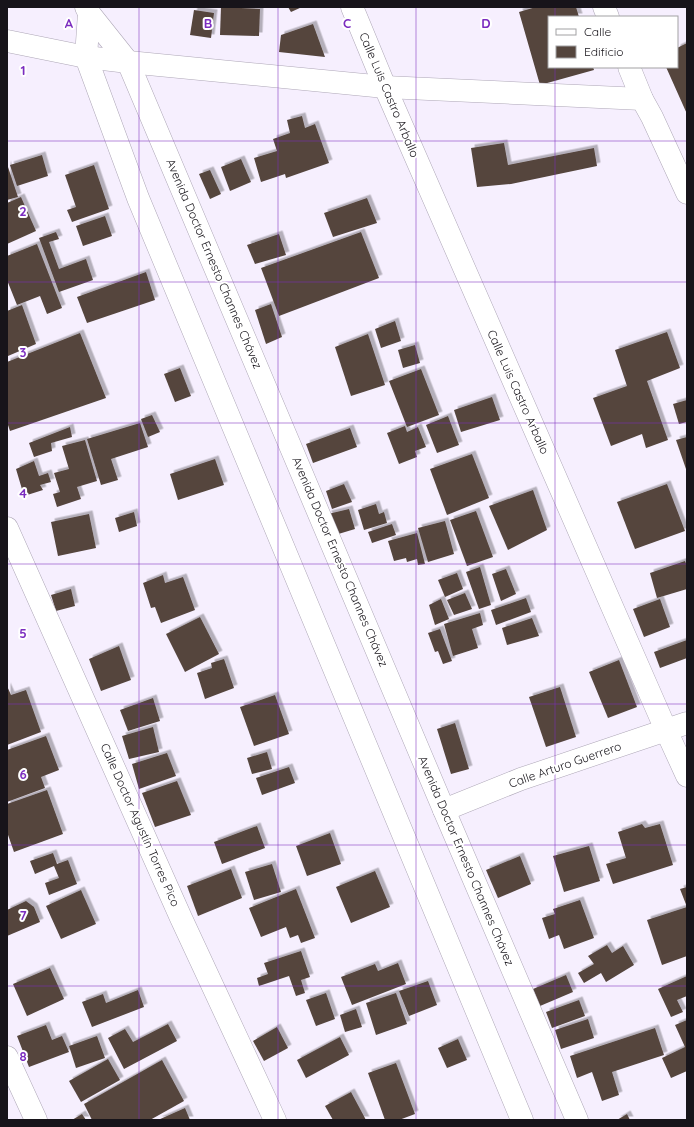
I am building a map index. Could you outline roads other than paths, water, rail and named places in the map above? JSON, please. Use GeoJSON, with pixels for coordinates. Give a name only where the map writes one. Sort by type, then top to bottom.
{"type":"FeatureCollection","features":[{"type":"Feature","properties":{"kind":"street","name":"Calle Luis Castro Arballo"},"geometry":{"type":"LineString","coordinates":[[352,7],[385,87],[687,776]]}},
{"type":"Feature","properties":{"kind":"street","name":"Avenida Doctor Ernesto Channes Chávez"},"geometry":{"type":"LineString","coordinates":[[87,10],[86,57],[138,198],[522,1120]]}},
{"type":"Feature","properties":{"kind":"street","name":"Avenida Doctor Ernesto Channes Chávez"},"geometry":{"type":"LineString","coordinates":[[87,10],[128,62],[444,810],[577,1120]]}},
{"type":"Feature","properties":{"kind":"street"},"geometry":{"type":"LineString","coordinates":[[7,41],[86,57],[128,62],[385,87],[647,108]]}},
{"type":"Feature","properties":{"kind":"street"},"geometry":{"type":"LineString","coordinates":[[629,68],[647,108],[685,185]]}},
{"type":"Feature","properties":{"kind":"street","name":"Calle Doctor Agustín Torres Pico"},"geometry":{"type":"LineString","coordinates":[[7,528],[181,918],[276,1120]]}},
{"type":"Feature","properties":{"kind":"street","name":"Calle Arturo Guerrero"},"geometry":{"type":"LineString","coordinates":[[444,810],[521,779],[687,723]]}},
{"type":"Feature","properties":{"kind":"street"},"geometry":{"type":"LineString","coordinates":[[7,1057],[36,1120]]}}]}
